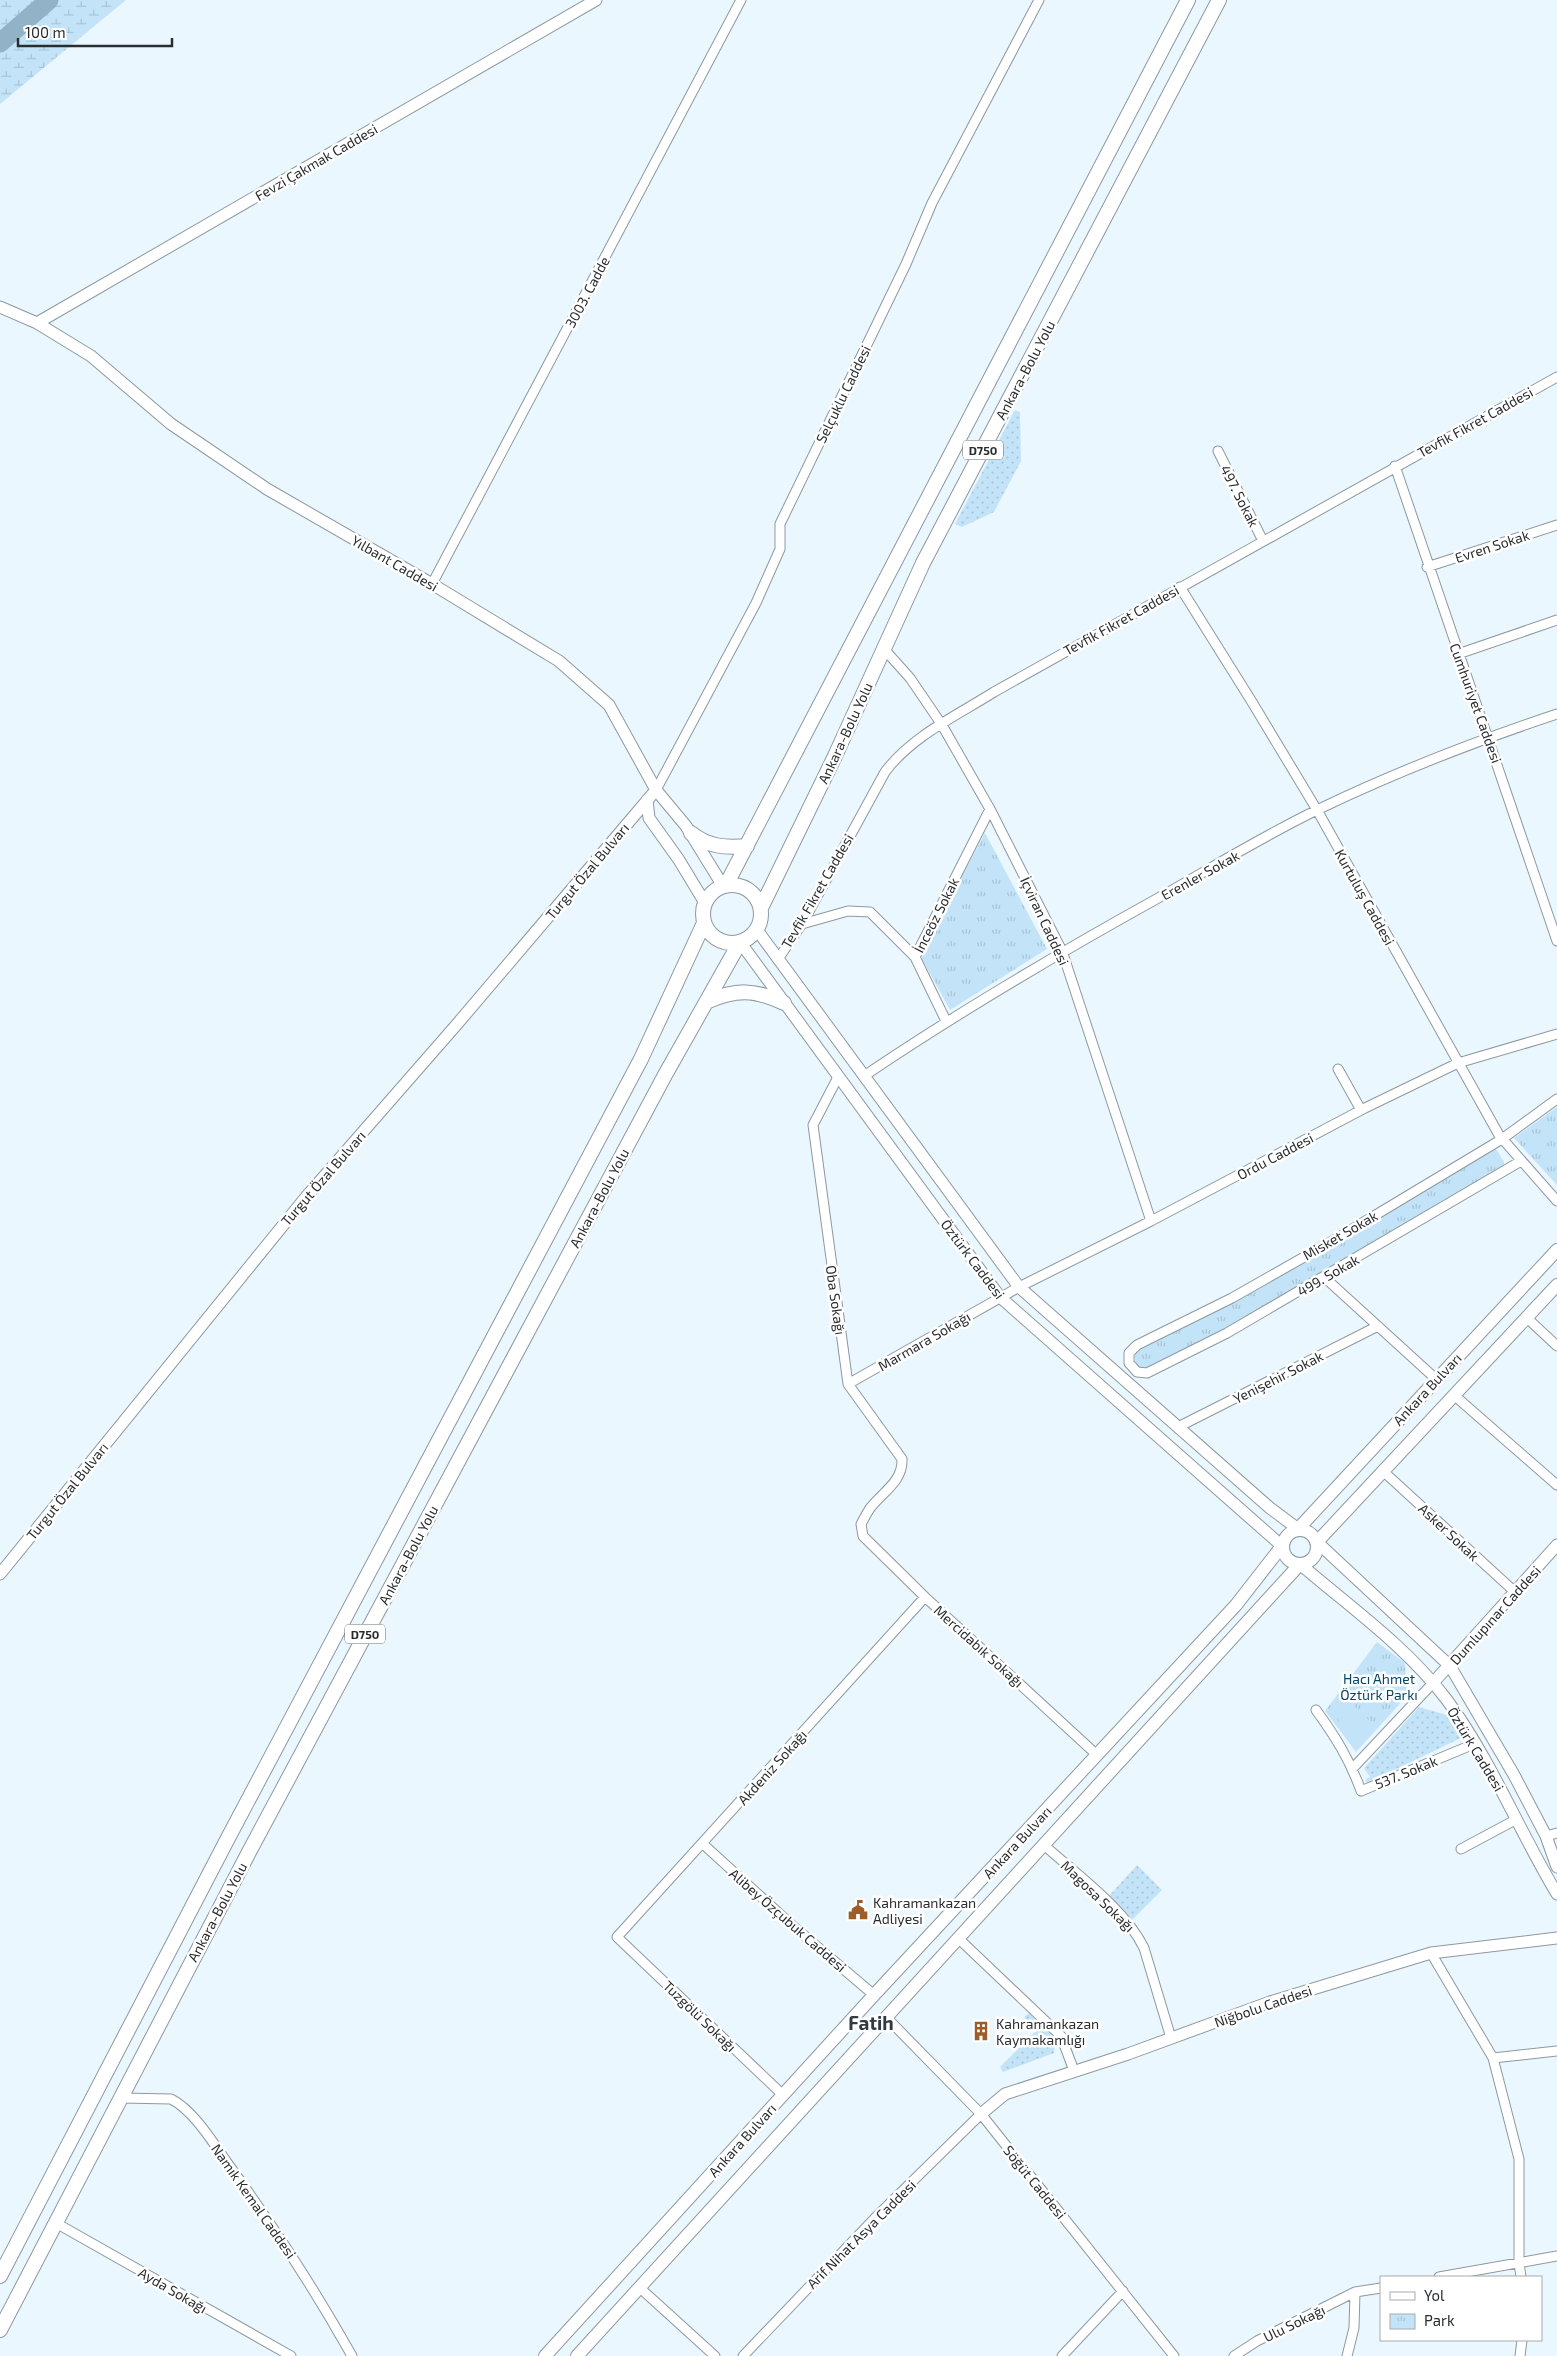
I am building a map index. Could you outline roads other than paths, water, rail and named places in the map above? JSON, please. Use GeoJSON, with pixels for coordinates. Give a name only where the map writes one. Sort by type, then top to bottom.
{"type":"FeatureCollection","features":[{"type":"Feature","properties":{"kind":"highway","name":"Ankara-Bolu Yolu"},"geometry":{"type":"LineString","coordinates":[[725,885],[1188,0]]}},
{"type":"Feature","properties":{"kind":"highway","name":"Ankara-Bolu Yolu"},"geometry":{"type":"LineString","coordinates":[[761,908],[923,563],[1219,0]]}},
{"type":"Feature","properties":{"kind":"highway"},"geometry":{"type":"LineString","coordinates":[[691,833],[702,841],[714,846],[747,846]]}},
{"type":"Feature","properties":{"kind":"highway"},"geometry":{"type":"LineString","coordinates":[[725,885],[741,886],[748,889],[754,894],[761,908],[761,919],[757,930],[752,936],[740,942],[732,944],[718,940],[712,936],[704,923],[705,903],[712,892],[725,885]]}},
{"type":"Feature","properties":{"kind":"highway","name":"Ankara-Bolu Yolu"},"geometry":{"type":"LineString","coordinates":[[0,2276],[226,1840],[641,1059],[704,923]]}},
{"type":"Feature","properties":{"kind":"highway","name":"Ankara-Bolu Yolu"},"geometry":{"type":"LineString","coordinates":[[0,2330],[248,1852],[660,1084],[740,942]]}},
{"type":"Feature","properties":{"kind":"highway"},"geometry":{"type":"LineString","coordinates":[[706,1002],[725,994],[745,992],[765,995],[784,1003]]}},
{"type":"Feature","properties":{"kind":"main road","name":"Ankara Bulvarı"},"geometry":{"type":"LineString","coordinates":[[545,2356],[874,1994],[1236,1604],[1282,1546],[1289,1533],[1298,1529],[1557,1250]]}},
{"type":"Feature","properties":{"kind":"main road","name":"Ankara Bulvarı"},"geometry":{"type":"LineString","coordinates":[[578,2356],[1300,1564],[1309,1562],[1315,1555],[1317,1542],[1557,1285]]}},
{"type":"Feature","properties":{"kind":"main road"},"geometry":{"type":"LineString","coordinates":[[1298,1529],[1308,1531],[1317,1542]]}},
{"type":"Feature","properties":{"kind":"main road"},"geometry":{"type":"LineString","coordinates":[[1282,1546],[1288,1559],[1300,1564]]}},
{"type":"Feature","properties":{"kind":"street","name":"Fevzi Çakmak Caddesi"},"geometry":{"type":"LineString","coordinates":[[37,323],[596,0]]}},
{"type":"Feature","properties":{"kind":"street","name":"3003. Cadde"},"geometry":{"type":"LineString","coordinates":[[432,584],[741,0]]}},
{"type":"Feature","properties":{"kind":"street","name":"Selçuklu Caddesi"},"geometry":{"type":"LineString","coordinates":[[656,790],[756,603],[780,549],[780,524],[906,264],[932,203],[1039,0]]}},
{"type":"Feature","properties":{"kind":"street","name":"Yılbant Caddesi"},"geometry":{"type":"LineString","coordinates":[[0,307],[37,323],[91,356],[171,424],[267,489],[432,584],[560,661],[608,705],[656,790],[691,833],[706,861],[725,885]]}},
{"type":"Feature","properties":{"kind":"street","name":"Tevfik Fikret Caddesi"},"geometry":{"type":"LineString","coordinates":[[778,959],[802,924],[885,772],[897,756],[913,742],[994,692],[1557,377]]}},
{"type":"Feature","properties":{"kind":"street","name":"497. Sokak"},"geometry":{"type":"LineString","coordinates":[[1218,451],[1263,541]]}},
{"type":"Feature","properties":{"kind":"street","name":"Cumhuriyet Caddesi"},"geometry":{"type":"LineString","coordinates":[[1395,466],[1427,566],[1489,737],[1557,941]]}},
{"type":"Feature","properties":{"kind":"street","name":"Evren Sokak"},"geometry":{"type":"LineString","coordinates":[[1427,566],[1557,525]]}},
{"type":"Feature","properties":{"kind":"street","name":"Kurtuluş Caddesi"},"geometry":{"type":"LineString","coordinates":[[1180,587],[1317,810],[1502,1139],[1557,1201]]}},
{"type":"Feature","properties":{"kind":"street"},"geometry":{"type":"LineString","coordinates":[[1458,654],[1557,620]]}},
{"type":"Feature","properties":{"kind":"street","name":"İçviran Caddesi"},"geometry":{"type":"LineString","coordinates":[[884,649],[910,678],[942,725],[990,809],[1062,951],[1151,1221]]}},
{"type":"Feature","properties":{"kind":"street","name":"Erenler Sokak"},"geometry":{"type":"LineString","coordinates":[[864,1076],[946,1021],[1062,951],[1317,810],[1390,776],[1489,737],[1557,714]]}},
{"type":"Feature","properties":{"kind":"street","name":"Turgut Özal Bulvarı"},"geometry":{"type":"LineString","coordinates":[[0,1574],[306,1197],[458,1023],[656,790]]}},
{"type":"Feature","properties":{"kind":"street"},"geometry":{"type":"LineString","coordinates":[[647,800],[649,818],[679,860],[705,903]]}},
{"type":"Feature","properties":{"kind":"street","name":"İnceöz Sokak"},"geometry":{"type":"LineString","coordinates":[[946,1021],[915,957],[990,809]]}},
{"type":"Feature","properties":{"kind":"street"},"geometry":{"type":"LineString","coordinates":[[802,924],[848,911],[870,912],[915,957]]}},
{"type":"Feature","properties":{"kind":"street","name":"Öztürk Caddesi"},"geometry":{"type":"LineString","coordinates":[[757,930],[1019,1287],[1270,1508],[1298,1529]]}},
{"type":"Feature","properties":{"kind":"street","name":"Öztürk Caddesi"},"geometry":{"type":"LineString","coordinates":[[740,942],[1000,1297],[1282,1546]]}},
{"type":"Feature","properties":{"kind":"street","name":"Ordu Caddesi"},"geometry":{"type":"LineString","coordinates":[[1000,1297],[1151,1221],[1361,1110],[1458,1063],[1557,1034]]}},
{"type":"Feature","properties":{"kind":"street"},"geometry":{"type":"LineString","coordinates":[[1338,1069],[1361,1110]]}},
{"type":"Feature","properties":{"kind":"street","name":"Oba Sokağı"},"geometry":{"type":"LineString","coordinates":[[838,1077],[813,1125],[848,1384],[902,1459],[902,1469],[899,1478],[870,1508],[861,1524],[863,1536]]}},
{"type":"Feature","properties":{"kind":"street","name":"Misket Sokak"},"geometry":{"type":"LineString","coordinates":[[1130,1366],[1129,1353],[1137,1345],[1232,1298],[1502,1139],[1557,1100]]}},
{"type":"Feature","properties":{"kind":"street","name":"499. Sokak"},"geometry":{"type":"LineString","coordinates":[[1130,1366],[1137,1372],[1144,1374],[1161,1368],[1228,1334],[1521,1161]]}},
{"type":"Feature","properties":{"kind":"street"},"geometry":{"type":"LineString","coordinates":[[1324,1277],[1436,1379]]}},
{"type":"Feature","properties":{"kind":"street","name":"Marmara Sokağı"},"geometry":{"type":"LineString","coordinates":[[848,1384],[1000,1297]]}},
{"type":"Feature","properties":{"kind":"street"},"geometry":{"type":"LineString","coordinates":[[1527,1318],[1557,1346]]}},
{"type":"Feature","properties":{"kind":"street","name":"Yenişehir Sokak"},"geometry":{"type":"LineString","coordinates":[[1178,1427],[1378,1326]]}},
{"type":"Feature","properties":{"kind":"street"},"geometry":{"type":"LineString","coordinates":[[1455,1396],[1557,1485]]}},
{"type":"Feature","properties":{"kind":"street","name":"Asker Sokak"},"geometry":{"type":"LineString","coordinates":[[1384,1472],[1515,1592]]}},
{"type":"Feature","properties":{"kind":"street","name":"Mercidabık Sokağı"},"geometry":{"type":"LineString","coordinates":[[863,1536],[925,1597],[1097,1755]]}},
{"type":"Feature","properties":{"kind":"street","name":"Öztürk Caddesi"},"geometry":{"type":"LineString","coordinates":[[1317,1542],[1450,1666],[1551,1834],[1557,1867]]}},
{"type":"Feature","properties":{"kind":"street","name":"Dumlupınar Caddesi"},"geometry":{"type":"LineString","coordinates":[[1432,1684],[1557,1545]]}},
{"type":"Feature","properties":{"kind":"street","name":"Öztürk Caddesi"},"geometry":{"type":"LineString","coordinates":[[1300,1564],[1389,1640],[1432,1684],[1459,1718],[1517,1819],[1557,1894]]}},
{"type":"Feature","properties":{"kind":"street","name":"Akdeniz Sokağı"},"geometry":{"type":"LineString","coordinates":[[617,1936],[703,1844],[925,1597]]}},
{"type":"Feature","properties":{"kind":"street"},"geometry":{"type":"LineString","coordinates":[[1316,1710],[1338,1740],[1353,1768],[1432,1684]]}},
{"type":"Feature","properties":{"kind":"street","name":"537. Sokak"},"geometry":{"type":"LineString","coordinates":[[1353,1768],[1361,1791],[1474,1744]]}},
{"type":"Feature","properties":{"kind":"street"},"geometry":{"type":"LineString","coordinates":[[1461,1849],[1517,1819]]}},
{"type":"Feature","properties":{"kind":"street","name":"Alibey Özçubuk Caddesi"},"geometry":{"type":"LineString","coordinates":[[703,1844],[794,1927],[874,1994]]}},
{"type":"Feature","properties":{"kind":"street","name":"Magosa Sokağı"},"geometry":{"type":"LineString","coordinates":[[1044,1845],[1125,1918],[1137,1934],[1144,1948],[1171,2038]]}},
{"type":"Feature","properties":{"kind":"street","name":"Tuzgölü Sokağı"},"geometry":{"type":"LineString","coordinates":[[617,1936],[783,2095]]}},
{"type":"Feature","properties":{"kind":"street"},"geometry":{"type":"LineString","coordinates":[[958,1938],[1061,2036],[1074,2071]]}},
{"type":"Feature","properties":{"kind":"street","name":"Niğbolu Caddesi"},"geometry":{"type":"LineString","coordinates":[[981,2114],[1005,2094],[1171,2038],[1270,2002],[1431,1953],[1557,1938]]}},
{"type":"Feature","properties":{"kind":"street"},"geometry":{"type":"LineString","coordinates":[[1431,1953],[1494,2058],[1519,2159],[1519,2263],[1521,2276]]}},
{"type":"Feature","properties":{"kind":"street","name":"Söğüt Caddesi"},"geometry":{"type":"LineString","coordinates":[[886,2017],[981,2114],[1174,2356]]}},
{"type":"Feature","properties":{"kind":"street"},"geometry":{"type":"LineString","coordinates":[[1494,2058],[1557,2052]]}},
{"type":"Feature","properties":{"kind":"street","name":"Namık Kemal Caddesi"},"geometry":{"type":"LineString","coordinates":[[120,2098],[171,2098],[203,2129],[282,2240],[352,2356]]}},
{"type":"Feature","properties":{"kind":"street","name":"Arif Nihat Asya Caddesi"},"geometry":{"type":"LineString","coordinates":[[743,2356],[869,2225],[981,2114]]}},
{"type":"Feature","properties":{"kind":"street","name":"Ayda Sokağı"},"geometry":{"type":"LineString","coordinates":[[56,2223],[291,2356]]}},
{"type":"Feature","properties":{"kind":"street"},"geometry":{"type":"LineString","coordinates":[[1445,2276],[1557,2256]]}},
{"type":"Feature","properties":{"kind":"street"},"geometry":{"type":"LineString","coordinates":[[640,2288],[715,2356]]}},
{"type":"Feature","properties":{"kind":"street","name":"Ulu Sokağı"},"geometry":{"type":"LineString","coordinates":[[1234,2356],[1257,2341],[1355,2292],[1380,2288]]}},
{"type":"Feature","properties":{"kind":"street"},"geometry":{"type":"LineString","coordinates":[[1062,2356],[1123,2291]]}},
{"type":"Feature","properties":{"kind":"street"},"geometry":{"type":"LineString","coordinates":[[1347,2356],[1354,2328],[1355,2292]]}},
{"type":"Feature","properties":{"kind":"street"},"geometry":{"type":"LineString","coordinates":[[1520,2356],[1522,2341]]}},
{"type":"Feature","properties":{"kind":"waterway"},"geometry":{"type":"LineString","coordinates":[[0,43],[49,0]]}},
{"type":"Feature","properties":{"kind":"place","name":"Kahramankazan Adliyesi"},"geometry":{"type":"Point","coordinates":[858,1910]}},
{"type":"Feature","properties":{"kind":"place","name":"Kahramankazan Kaymakamlığı"},"geometry":{"type":"Point","coordinates":[981,2031]}},
{"type":"Feature","properties":{"kind":"district","name":"Fatih"},"geometry":{"type":"Point","coordinates":[871,2022]}},
{"type":"Feature","properties":{"kind":"park label","name":"Hacı Ahmet Öztürk Parkı"},"geometry":{"type":"Point","coordinates":[1379,1686]}}]}
